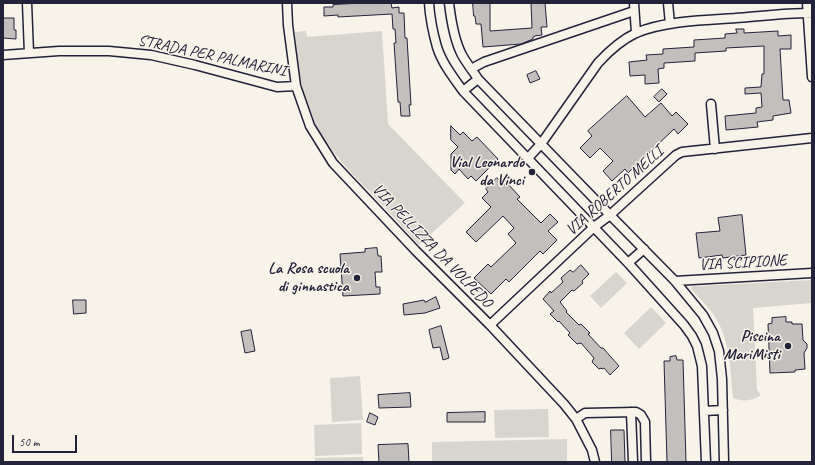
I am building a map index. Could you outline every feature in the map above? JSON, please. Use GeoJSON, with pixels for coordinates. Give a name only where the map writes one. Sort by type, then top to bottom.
{"type":"FeatureCollection","features":[{"type":"Feature","properties":{"kind":"street"},"geometry":{"type":"LineString","coordinates":[[27,3],[29,53]]}},
{"type":"Feature","properties":{"kind":"street","name":"VIA PELLIZZA DA VOLPEDO"},"geometry":{"type":"LineString","coordinates":[[287,3],[288,29],[296,86],[310,126],[333,163],[416,251],[490,325],[564,404],[576,419],[592,450],[594,462]]}},
{"type":"Feature","properties":{"kind":"street"},"geometry":{"type":"LineString","coordinates":[[428,3],[430,19],[438,48],[448,69],[463,91],[628,263],[684,324],[692,336],[700,354],[702,366],[706,462]]}},
{"type":"Feature","properties":{"kind":"street"},"geometry":{"type":"LineString","coordinates":[[449,3],[450,19],[456,40],[462,55],[478,79],[676,281],[703,315],[713,333],[719,351],[722,379],[724,462]]}},
{"type":"Feature","properties":{"kind":"street"},"geometry":{"type":"LineString","coordinates":[[668,3],[670,24]]}},
{"type":"Feature","properties":{"kind":"street"},"geometry":{"type":"LineString","coordinates":[[807,3],[810,13],[812,77]]}},
{"type":"Feature","properties":{"kind":"street"},"geometry":{"type":"LineString","coordinates":[[471,69],[484,62],[634,7],[636,33]]}},
{"type":"Feature","properties":{"kind":"street"},"geometry":{"type":"LineString","coordinates":[[528,158],[541,144],[598,63],[607,53],[624,39],[646,29],[670,24],[712,19],[810,13]]}},
{"type":"Feature","properties":{"kind":"street","name":"STRADA PER PALMARINI"},"geometry":{"type":"LineString","coordinates":[[3,55],[59,51],[109,51],[151,55],[277,87],[296,86]]}},
{"type":"Feature","properties":{"kind":"street"},"geometry":{"type":"LineString","coordinates":[[463,91],[478,79]]}},
{"type":"Feature","properties":{"kind":"street"},"geometry":{"type":"LineString","coordinates":[[711,104],[715,149]]}},
{"type":"Feature","properties":{"kind":"street","name":"VIA ROBERTO MELLI"},"geometry":{"type":"LineString","coordinates":[[490,325],[594,227],[610,215],[676,155],[682,152],[812,138]]}},
{"type":"Feature","properties":{"kind":"street"},"geometry":{"type":"LineString","coordinates":[[628,263],[644,249]]}},
{"type":"Feature","properties":{"kind":"street","name":"VIA SCIPIONE"},"geometry":{"type":"LineString","coordinates":[[676,281],[812,274]]}},
{"type":"Feature","properties":{"kind":"street"},"geometry":{"type":"LineString","coordinates":[[704,411],[723,410]]}},
{"type":"Feature","properties":{"kind":"street"},"geometry":{"type":"LineString","coordinates":[[631,412],[632,462]]}},
{"type":"Feature","properties":{"kind":"street"},"geometry":{"type":"LineString","coordinates":[[576,419],[585,413],[636,412],[641,415],[645,422],[646,462]]}},
{"type":"Feature","properties":{"kind":"shaded area"},"geometry":{"type":"Polygon","coordinates":[[[306,31],[307,37],[382,31],[388,124],[465,203],[419,245],[342,162],[317,127],[307,104],[297,56],[295,32],[306,31]]]}},
{"type":"Feature","properties":{"kind":"shaded area"},"geometry":{"type":"Polygon","coordinates":[[[616,272],[627,283],[601,308],[590,296],[616,272]]]}},
{"type":"Feature","properties":{"kind":"shaded area"},"geometry":{"type":"Polygon","coordinates":[[[812,280],[812,303],[753,308],[757,390],[761,395],[755,399],[747,400],[733,398],[729,357],[724,336],[713,313],[691,288],[693,286],[812,280]]]}},
{"type":"Feature","properties":{"kind":"shaded area"},"geometry":{"type":"Polygon","coordinates":[[[651,307],[666,323],[639,349],[624,333],[651,307]]]}},
{"type":"Feature","properties":{"kind":"shaded area"},"geometry":{"type":"Polygon","coordinates":[[[360,376],[363,420],[332,422],[330,378],[360,376]]]}},
{"type":"Feature","properties":{"kind":"shaded area"},"geometry":{"type":"Polygon","coordinates":[[[548,409],[549,437],[495,438],[494,410],[548,409]]]}},
{"type":"Feature","properties":{"kind":"shaded area"},"geometry":{"type":"Polygon","coordinates":[[[361,423],[362,454],[315,456],[314,425],[361,423]]]}},
{"type":"Feature","properties":{"kind":"shaded area"},"geometry":{"type":"Polygon","coordinates":[[[567,439],[567,462],[432,462],[432,442],[567,439]]]}},
{"type":"Feature","properties":{"kind":"shaded area"},"geometry":{"type":"Polygon","coordinates":[[[363,457],[363,462],[315,462],[315,458],[363,457]]]}},
{"type":"Feature","properties":{"kind":"building"},"geometry":{"type":"Polygon","coordinates":[[[361,3],[391,3],[392,8],[399,7],[399,13],[404,13],[411,105],[409,105],[410,116],[401,116],[400,102],[398,102],[394,43],[396,43],[392,14],[338,17],[338,15],[324,16],[324,7],[361,3]]]}},
{"type":"Feature","properties":{"kind":"building"},"geometry":{"type":"Polygon","coordinates":[[[473,3],[490,3],[490,31],[532,28],[531,3],[545,3],[547,27],[541,27],[542,35],[535,36],[533,39],[521,44],[483,47],[481,24],[476,24],[473,3]]]}},
{"type":"Feature","properties":{"kind":"building"},"geometry":{"type":"Polygon","coordinates":[[[3,18],[14,18],[16,39],[3,38],[3,18]]]}},
{"type":"Feature","properties":{"kind":"building"},"geometry":{"type":"Polygon","coordinates":[[[736,29],[744,29],[744,33],[778,31],[778,36],[791,35],[791,49],[780,49],[783,100],[789,100],[791,113],[773,116],[773,120],[757,122],[758,127],[726,130],[725,116],[756,113],[756,108],[762,107],[761,93],[745,94],[745,88],[761,87],[762,74],[764,74],[764,46],[726,48],[726,51],[695,53],[695,61],[664,63],[664,68],[658,69],[659,83],[645,84],[645,75],[630,76],[629,62],[647,60],[646,55],[663,54],[663,49],[694,47],[694,40],[725,38],[725,34],[737,33],[736,29]]]}},
{"type":"Feature","properties":{"kind":"building"},"geometry":{"type":"Polygon","coordinates":[[[536,71],[540,79],[530,83],[527,75],[536,71]]]}},
{"type":"Feature","properties":{"kind":"building"},"geometry":{"type":"Polygon","coordinates":[[[662,89],[667,94],[659,102],[654,97],[662,89]]]}},
{"type":"Feature","properties":{"kind":"building"},"geometry":{"type":"Polygon","coordinates":[[[627,96],[645,117],[661,103],[672,116],[676,112],[688,124],[678,134],[674,129],[628,173],[625,169],[612,181],[603,171],[613,161],[600,148],[590,158],[580,148],[592,136],[588,131],[627,96]]]}},
{"type":"Feature","properties":{"kind":"building"},"geometry":{"type":"Polygon","coordinates":[[[451,126],[460,135],[463,132],[472,141],[477,137],[498,159],[476,181],[471,176],[468,179],[459,169],[455,174],[451,170],[451,154],[458,147],[451,140],[451,126]]]}},
{"type":"Feature","properties":{"kind":"building"},"geometry":{"type":"Polygon","coordinates":[[[497,178],[504,185],[507,183],[520,197],[517,199],[541,223],[550,214],[558,222],[548,231],[557,240],[543,254],[540,251],[509,282],[506,279],[491,294],[474,278],[488,264],[491,267],[516,243],[508,234],[514,228],[503,216],[476,242],[466,232],[491,207],[482,198],[488,192],[486,189],[497,178]]]}},
{"type":"Feature","properties":{"kind":"building"},"geometry":{"type":"Polygon","coordinates":[[[742,215],[746,255],[723,258],[722,255],[699,258],[696,233],[720,231],[718,218],[742,215]]]}},
{"type":"Feature","properties":{"kind":"building","name":"La Rosa scuola di ginnastica"},"geometry":{"type":"Polygon","coordinates":[[[377,248],[378,256],[381,256],[382,272],[375,272],[376,287],[380,287],[380,294],[343,296],[340,254],[365,252],[365,249],[377,248]]]}},
{"type":"Feature","properties":{"kind":"building"},"geometry":{"type":"Polygon","coordinates":[[[581,265],[589,274],[582,281],[583,283],[574,291],[572,290],[560,302],[567,311],[566,312],[579,325],[581,324],[590,333],[588,334],[619,366],[610,375],[604,368],[599,369],[592,362],[594,358],[581,343],[577,344],[568,335],[570,333],[550,314],[554,311],[543,299],[550,291],[551,293],[563,282],[561,278],[570,270],[573,272],[581,265]]]}},
{"type":"Feature","properties":{"kind":"building"},"geometry":{"type":"Polygon","coordinates":[[[436,297],[440,308],[425,313],[404,315],[403,304],[424,300],[425,302],[436,297]]]}},
{"type":"Feature","properties":{"kind":"building"},"geometry":{"type":"Polygon","coordinates":[[[73,300],[86,300],[86,313],[74,314],[73,300]]]}},
{"type":"Feature","properties":{"kind":"building","name":"Piscina MariMisti"},"geometry":{"type":"Polygon","coordinates":[[[786,317],[786,322],[792,322],[792,324],[802,324],[803,340],[807,344],[807,348],[804,353],[805,369],[795,370],[795,372],[770,373],[768,324],[772,323],[772,318],[786,317]]]}},
{"type":"Feature","properties":{"kind":"building"},"geometry":{"type":"Polygon","coordinates":[[[441,326],[449,358],[443,360],[440,347],[433,348],[429,330],[441,326]]]}},
{"type":"Feature","properties":{"kind":"building"},"geometry":{"type":"Polygon","coordinates":[[[251,330],[255,351],[245,353],[241,332],[251,330]]]}},
{"type":"Feature","properties":{"kind":"building"},"geometry":{"type":"Polygon","coordinates":[[[676,356],[677,360],[683,360],[686,462],[667,462],[664,361],[670,361],[670,357],[676,356]]]}},
{"type":"Feature","properties":{"kind":"building"},"geometry":{"type":"Polygon","coordinates":[[[410,393],[411,407],[379,408],[378,395],[410,393]]]}},
{"type":"Feature","properties":{"kind":"building"},"geometry":{"type":"Polygon","coordinates":[[[485,412],[485,422],[447,422],[447,413],[485,412]]]}},
{"type":"Feature","properties":{"kind":"building"},"geometry":{"type":"Polygon","coordinates":[[[370,413],[378,417],[375,425],[367,422],[370,413]]]}},
{"type":"Feature","properties":{"kind":"building"},"geometry":{"type":"Polygon","coordinates":[[[611,430],[624,430],[625,462],[612,462],[611,430]]]}},
{"type":"Feature","properties":{"kind":"building"},"geometry":{"type":"Polygon","coordinates":[[[408,444],[409,462],[379,462],[378,445],[408,444]]]}},
{"type":"Feature","properties":{"kind":"place","name":"Vial Leonardo da Vinci"},"geometry":{"type":"Point","coordinates":[532,172]}},
{"type":"Feature","properties":{"kind":"place","name":"La Rosa scuola di ginnastica"},"geometry":{"type":"Point","coordinates":[357,278]}},
{"type":"Feature","properties":{"kind":"place","name":"Piscina MariMisti"},"geometry":{"type":"Point","coordinates":[788,346]}}]}
